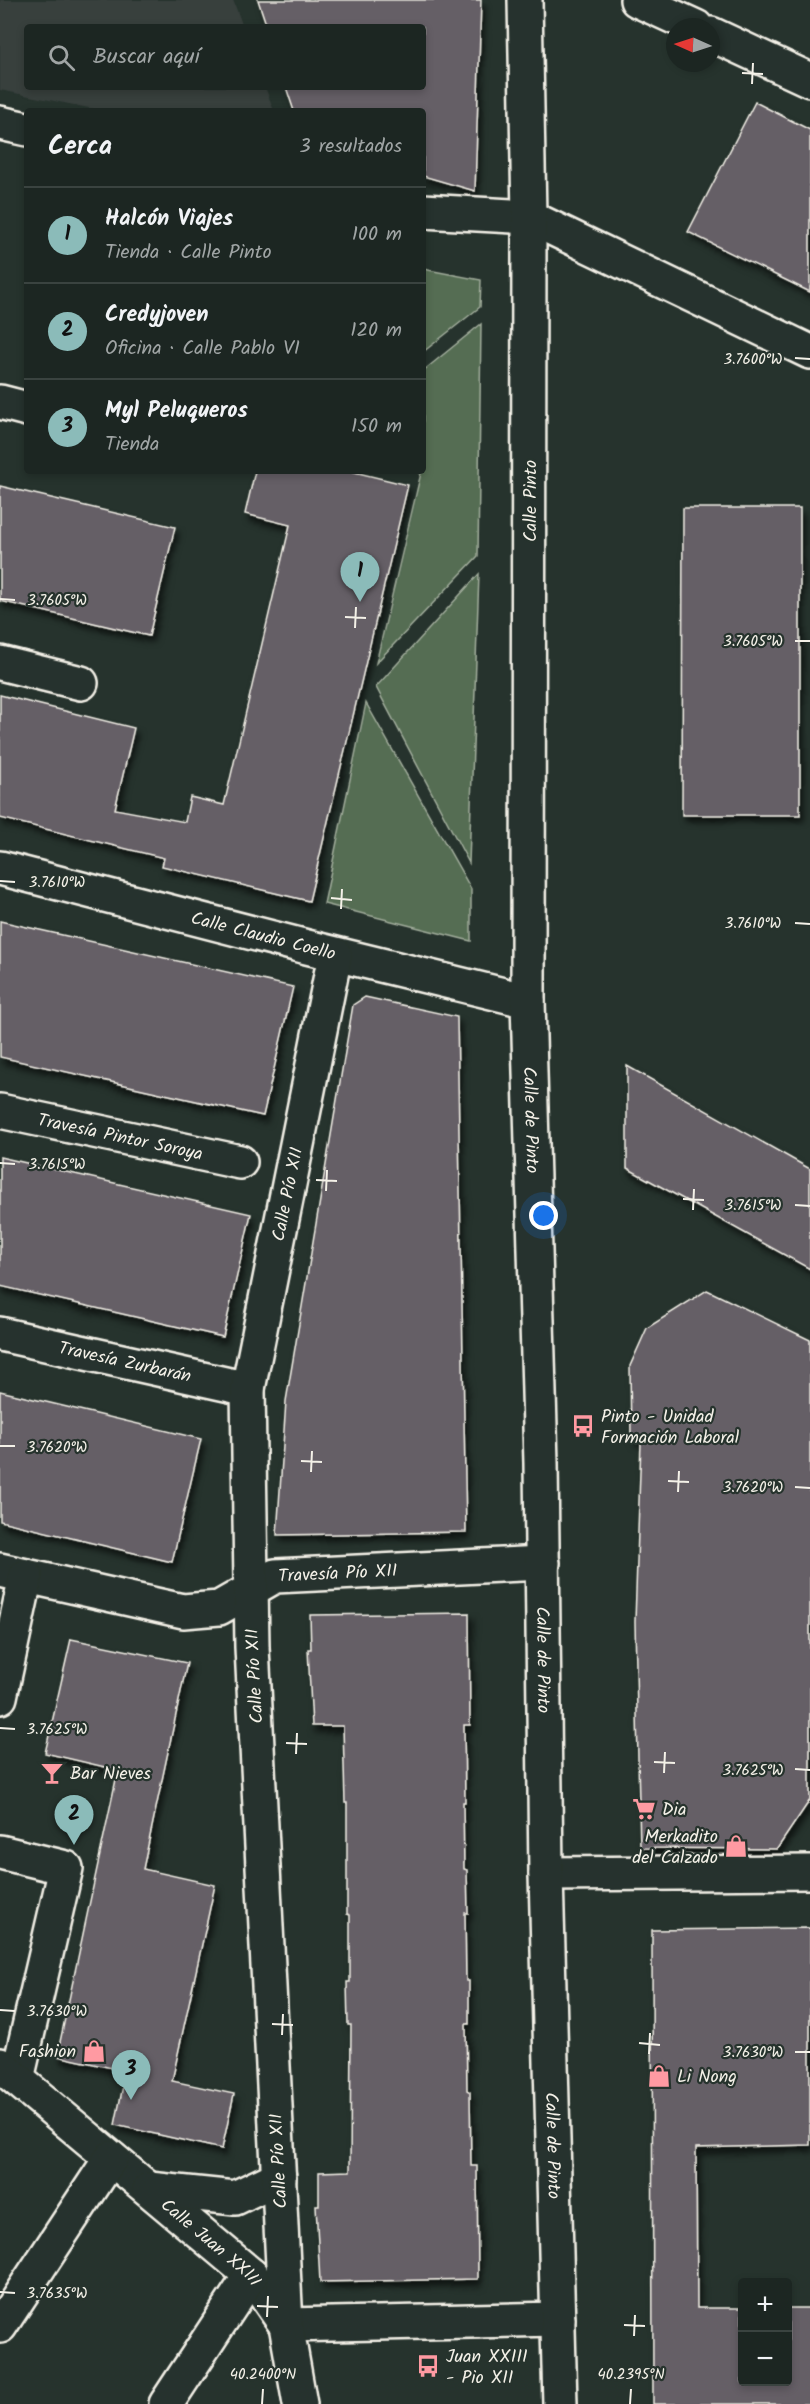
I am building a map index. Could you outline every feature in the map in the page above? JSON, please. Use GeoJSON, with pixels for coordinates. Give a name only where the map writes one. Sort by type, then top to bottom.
{"type":"FeatureCollection","features":[{"type":"Feature","properties":{"kind":"street","name":"Calle Pinto"},"geometry":{"type":"LineString","coordinates":[[525,0],[529,217],[528,1001]]}},
{"type":"Feature","properties":{"kind":"street"},"geometry":{"type":"LineString","coordinates":[[637,0],[676,18]]}},
{"type":"Feature","properties":{"kind":"street"},"geometry":{"type":"LineString","coordinates":[[720,38],[810,80]]}},
{"type":"Feature","properties":{"kind":"street"},"geometry":{"type":"LineString","coordinates":[[0,123],[24,128]]}},
{"type":"Feature","properties":{"kind":"street"},"geometry":{"type":"LineString","coordinates":[[426,211],[529,217],[810,352]]}},
{"type":"Feature","properties":{"kind":"street"},"geometry":{"type":"LineString","coordinates":[[0,402],[24,407]]}},
{"type":"Feature","properties":{"kind":"street"},"geometry":{"type":"LineString","coordinates":[[0,663],[81,683]]}},
{"type":"Feature","properties":{"kind":"street","name":"Calle Claudio Coello"},"geometry":{"type":"LineString","coordinates":[[0,868],[335,955],[528,1001]]}},
{"type":"Feature","properties":{"kind":"street","name":"Calle Pío XII"},"geometry":{"type":"LineString","coordinates":[[300,2404],[286,2325],[250,1589],[248,1389],[335,955]]}},
{"type":"Feature","properties":{"kind":"street","name":"Calle de Pinto"},"geometry":{"type":"LineString","coordinates":[[528,1001],[543,1563],[546,1874],[558,2319]]}},
{"type":"Feature","properties":{"kind":"street","name":"Travesía Pintor Soroya"},"geometry":{"type":"LineString","coordinates":[[0,1111],[240,1162]]}},
{"type":"Feature","properties":{"kind":"street","name":"Travesía Zurbarán"},"geometry":{"type":"LineString","coordinates":[[0,1334],[248,1389]]}},
{"type":"Feature","properties":{"kind":"street","name":"Travesía Pío XII"},"geometry":{"type":"LineString","coordinates":[[13,1573],[183,1611],[219,1608],[275,1576],[543,1563]]}},
{"type":"Feature","properties":{"kind":"street"},"geometry":{"type":"LineString","coordinates":[[0,1697],[13,1573]]}},
{"type":"Feature","properties":{"kind":"street"},"geometry":{"type":"LineString","coordinates":[[0,1852],[66,1868],[9,2072]]}},
{"type":"Feature","properties":{"kind":"street"},"geometry":{"type":"LineString","coordinates":[[546,1874],[810,1872]]}},
{"type":"Feature","properties":{"kind":"street","name":"Calle Juan XXIII"},"geometry":{"type":"LineString","coordinates":[[9,2072],[251,2275],[286,2325]]}},
{"type":"Feature","properties":{"kind":"street"},"geometry":{"type":"LineString","coordinates":[[0,2326],[111,2158]]}},
{"type":"Feature","properties":{"kind":"street"},"geometry":{"type":"LineString","coordinates":[[149,2189],[235,2198],[279,2177]]}},
{"type":"Feature","properties":{"kind":"street"},"geometry":{"type":"LineString","coordinates":[[165,2404],[251,2275]]}},
{"type":"Feature","properties":{"kind":"street"},"geometry":{"type":"LineString","coordinates":[[286,2325],[558,2319],[560,2404]]}},
{"type":"Feature","properties":{"kind":"shaded area"},"geometry":{"type":"Polygon","coordinates":[[[0,0],[233,0],[242,24],[24,24],[24,90],[266,90],[273,108],[89,108],[0,90],[0,0]]]}},
{"type":"Feature","properties":{"kind":"green space"},"geometry":{"type":"Polygon","coordinates":[[[426,270],[481,280],[480,307],[426,350],[426,270]]]}},
{"type":"Feature","properties":{"kind":"green space"},"geometry":{"type":"Polygon","coordinates":[[[481,324],[478,556],[376,663],[421,474],[426,474],[426,369],[481,324]]]}},
{"type":"Feature","properties":{"kind":"green space"},"geometry":{"type":"Polygon","coordinates":[[[479,574],[469,863],[376,687],[479,574]]]}},
{"type":"Feature","properties":{"kind":"green space"},"geometry":{"type":"Polygon","coordinates":[[[366,703],[471,889],[471,941],[324,904],[366,703]]]}},
{"type":"Feature","properties":{"kind":"building"},"geometry":{"type":"Polygon","coordinates":[[[258,0],[481,0],[475,191],[426,177],[426,108],[293,108],[287,90],[426,90],[426,24],[266,24],[258,0]]]}},
{"type":"Feature","properties":{"kind":"building"},"geometry":{"type":"Polygon","coordinates":[[[755,102],[810,130],[810,292],[688,232],[755,102]]]}},
{"type":"Feature","properties":{"kind":"building"},"geometry":{"type":"Polygon","coordinates":[[[254,474],[362,474],[408,485],[309,901],[162,866],[164,858],[0,818],[0,695],[134,728],[115,809],[185,822],[190,797],[224,805],[290,525],[245,514],[254,474]]]}},
{"type":"Feature","properties":{"kind":"building"},"geometry":{"type":"Polygon","coordinates":[[[0,486],[175,527],[149,636],[0,601],[0,486]]]}},
{"type":"Feature","properties":{"kind":"building"},"geometry":{"type":"Polygon","coordinates":[[[683,508],[800,508],[800,815],[682,815],[683,508]]]}},
{"type":"Feature","properties":{"kind":"building"},"geometry":{"type":"Polygon","coordinates":[[[0,921],[293,987],[263,1116],[0,1057],[0,921]]]}},
{"type":"Feature","properties":{"kind":"building"},"geometry":{"type":"Polygon","coordinates":[[[365,997],[457,1017],[466,1532],[277,1535],[286,1401],[353,1005],[365,997]]]}},
{"type":"Feature","properties":{"kind":"building"},"geometry":{"type":"Polygon","coordinates":[[[627,1066],[810,1169],[810,1269],[627,1168],[627,1066]]]}},
{"type":"Feature","properties":{"kind":"building"},"geometry":{"type":"Polygon","coordinates":[[[0,1157],[251,1214],[223,1337],[0,1286],[0,1157]]]}},
{"type":"Feature","properties":{"kind":"building"},"geometry":{"type":"Polygon","coordinates":[[[707,1290],[810,1340],[810,1800],[777,1849],[640,1848],[635,1622],[641,1442],[631,1437],[630,1366],[647,1328],[707,1290]]]}},
{"type":"Feature","properties":{"kind":"building"},"geometry":{"type":"Polygon","coordinates":[[[0,1391],[201,1439],[172,1562],[0,1521],[0,1391]]]}},
{"type":"Feature","properties":{"kind":"building"},"geometry":{"type":"Polygon","coordinates":[[[469,1613],[470,1725],[464,1725],[465,1802],[463,1802],[464,1869],[467,1870],[468,1913],[465,1913],[466,1981],[469,1981],[469,2024],[466,2024],[471,2166],[477,2166],[478,2279],[320,2282],[316,2205],[319,2205],[319,2172],[350,2171],[351,2025],[348,2025],[347,1982],[350,1982],[350,1915],[347,1914],[347,1803],[345,1803],[343,1726],[312,1726],[308,1649],[311,1649],[310,1615],[469,1613]]]}},
{"type":"Feature","properties":{"kind":"building"},"geometry":{"type":"Polygon","coordinates":[[[71,1639],[187,1663],[143,1869],[215,1885],[172,2081],[234,2094],[222,2149],[115,2125],[126,2071],[57,2056],[118,1770],[45,1753],[71,1639]]]}},
{"type":"Feature","properties":{"kind":"building"},"geometry":{"type":"Polygon","coordinates":[[[810,1928],[810,2145],[696,2148],[697,2308],[738,2308],[738,2386],[792,2386],[792,2308],[810,2308],[810,2404],[653,2404],[652,1930],[810,1928]]]}},
{"type":"Feature","properties":{"kind":"place","name":"Halcón Viajes"},"geometry":{"type":"Point","coordinates":[360,602]}},
{"type":"Feature","properties":{"kind":"place","name":"Pinto - Unidad Formación Laboral"},"geometry":{"type":"Point","coordinates":[583,1426]}},
{"type":"Feature","properties":{"kind":"place","name":"Bar Nieves"},"geometry":{"type":"Point","coordinates":[52,1773]}},
{"type":"Feature","properties":{"kind":"place","name":"Dia"},"geometry":{"type":"Point","coordinates":[644,1809]}},
{"type":"Feature","properties":{"kind":"place","name":"Credyjoven"},"geometry":{"type":"Point","coordinates":[74,1845]}},
{"type":"Feature","properties":{"kind":"place","name":"Merkadito del Calzado"},"geometry":{"type":"Point","coordinates":[736,1846]}},
{"type":"Feature","properties":{"kind":"place","name":"Fashion"},"geometry":{"type":"Point","coordinates":[94,2051]}},
{"type":"Feature","properties":{"kind":"place","name":"Li Nong"},"geometry":{"type":"Point","coordinates":[659,2076]}},
{"type":"Feature","properties":{"kind":"place","name":"Myl Peluqueros"},"geometry":{"type":"Point","coordinates":[131,2100]}},
{"type":"Feature","properties":{"kind":"place","name":"Juan XXIII - Pio XII"},"geometry":{"type":"Point","coordinates":[428,2366]}}]}
